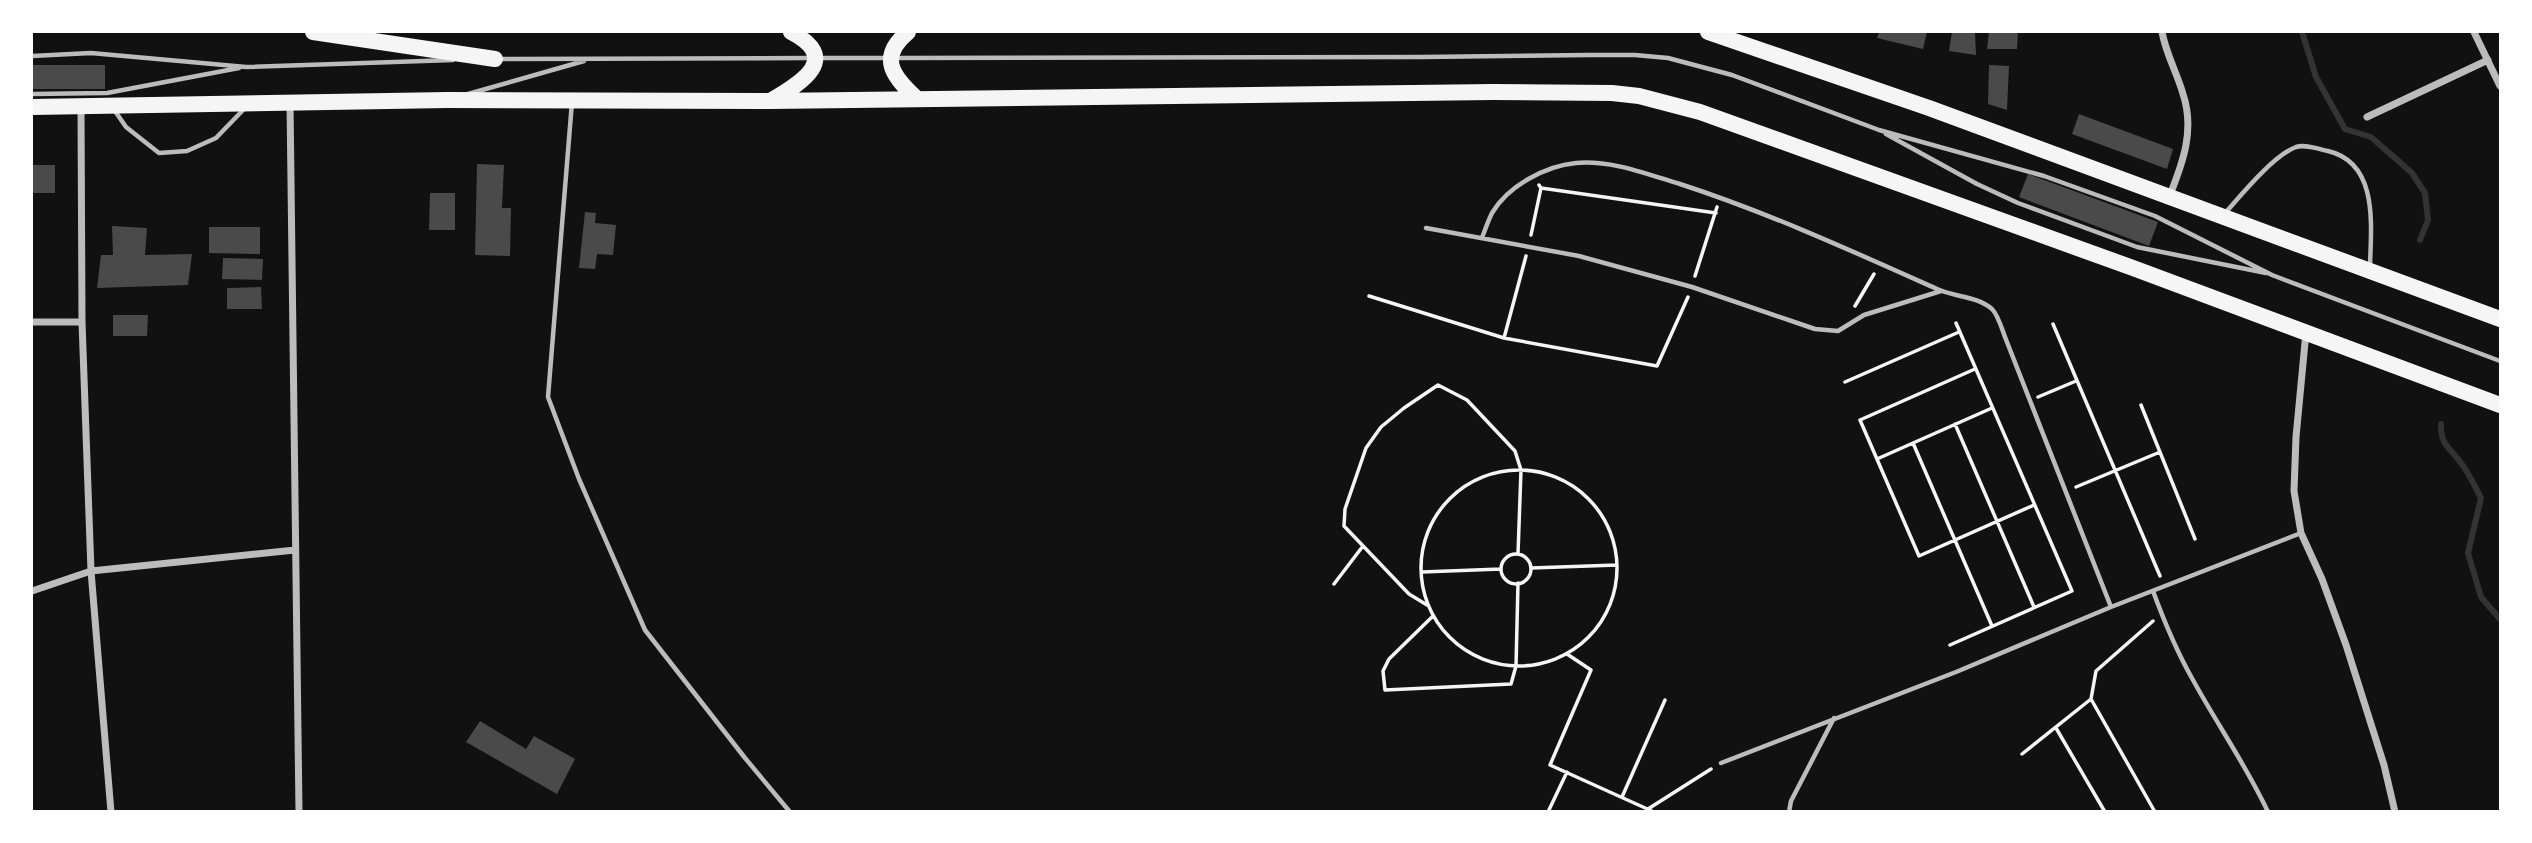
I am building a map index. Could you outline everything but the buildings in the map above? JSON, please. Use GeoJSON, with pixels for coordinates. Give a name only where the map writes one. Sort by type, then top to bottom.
{"type":"FeatureCollection","features":[{"type":"Feature","properties":{"kind":"highway"},"geometry":{"type":"LineString","coordinates":[[313,32],[495,58]]}},
{"type":"Feature","properties":{"kind":"highway"},"geometry":{"type":"LineString","coordinates":[[770,102],[807,77],[813,69],[816,58],[812,46],[791,32]]}},
{"type":"Feature","properties":{"kind":"highway"},"geometry":{"type":"LineString","coordinates":[[908,32],[895,43],[891,58],[892,69],[900,83],[916,98]]}},
{"type":"Feature","properties":{"kind":"highway"},"geometry":{"type":"LineString","coordinates":[[1708,32],[1929,108],[2501,319]]}},
{"type":"Feature","properties":{"kind":"highway"},"geometry":{"type":"LineString","coordinates":[[32,107],[447,100],[770,102],[1493,92],[1612,93],[1639,96],[1754,130],[2501,405]]}},
{"type":"Feature","properties":{"kind":"street"},"geometry":{"type":"LineString","coordinates":[[2162,32],[2167,53],[2185,97],[2189,122],[2188,140],[2170,196]]}},
{"type":"Feature","properties":{"kind":"street"},"geometry":{"type":"LineString","coordinates":[[2474,32],[2501,86]]}},
{"type":"Feature","properties":{"kind":"street"},"geometry":{"type":"LineString","coordinates":[[2367,117],[2488,60]]}},
{"type":"Feature","properties":{"kind":"street"},"geometry":{"type":"LineString","coordinates":[[290,103],[299,811]]}},
{"type":"Feature","properties":{"kind":"street"},"geometry":{"type":"LineString","coordinates":[[81,105],[82,322],[91,571],[111,811]]}},
{"type":"Feature","properties":{"kind":"street"},"geometry":{"type":"LineString","coordinates":[[32,322],[82,322]]}},
{"type":"Feature","properties":{"kind":"street"},"geometry":{"type":"LineString","coordinates":[[2306,332],[2294,491],[2301,533],[2322,579],[2346,645],[2384,765],[2395,811]]}},
{"type":"Feature","properties":{"kind":"street"},"geometry":{"type":"LineString","coordinates":[[32,591],[91,571],[295,550]]}},
{"type":"Feature","properties":{"kind":"lane"},"geometry":{"type":"LineString","coordinates":[[32,56],[91,53],[246,67],[495,58],[1635,55],[1668,58],[1720,72],[1879,130],[1990,159],[2081,189],[2155,216],[2272,275],[2501,361]]}},
{"type":"Feature","properties":{"kind":"lane"},"geometry":{"type":"LineString","coordinates":[[447,100],[589,59]]}},
{"type":"Feature","properties":{"kind":"lane"},"geometry":{"type":"LineString","coordinates":[[32,94],[107,93],[246,67]]}},
{"type":"Feature","properties":{"kind":"lane"},"geometry":{"type":"LineString","coordinates":[[572,101],[548,397],[579,479],[645,630],[790,811]]}},
{"type":"Feature","properties":{"kind":"lane"},"geometry":{"type":"LineString","coordinates":[[110,105],[127,127],[159,153],[187,151],[216,138],[250,103]]}},
{"type":"Feature","properties":{"kind":"lane"},"geometry":{"type":"LineString","coordinates":[[1879,130],[2018,203],[2137,247],[2272,275]]}},
{"type":"Feature","properties":{"kind":"lane"},"geometry":{"type":"LineString","coordinates":[[2222,215],[2255,179],[2295,147],[2306,146],[2336,153],[2356,166],[2367,190],[2370,212],[2369,271]]}},
{"type":"Feature","properties":{"kind":"lane"},"geometry":{"type":"LineString","coordinates":[[1482,238],[1492,213],[1531,175],[1574,163],[1598,162],[1718,196],[1881,262],[1941,291],[1994,310],[2111,607]]}},
{"type":"Feature","properties":{"kind":"lane"},"geometry":{"type":"LineString","coordinates":[[1426,228],[1579,256],[1692,287],[1815,329],[1838,331],[1864,316],[1941,291]]}},
{"type":"Feature","properties":{"kind":"lane"},"geometry":{"type":"LineString","coordinates":[[1721,763],[2301,533]]}},
{"type":"Feature","properties":{"kind":"lane"},"geometry":{"type":"LineString","coordinates":[[2153,591],[2192,680],[2225,731],[2268,811]]}},
{"type":"Feature","properties":{"kind":"lane"},"geometry":{"type":"LineString","coordinates":[[1789,811],[1791,801],[1834,718]]}},
{"type":"Feature","properties":{"kind":"path"},"geometry":{"type":"LineString","coordinates":[[1531,175],[1541,188],[1716,213]]}},
{"type":"Feature","properties":{"kind":"path"},"geometry":{"type":"LineString","coordinates":[[1854,307],[1881,262]]}},
{"type":"Feature","properties":{"kind":"path"},"geometry":{"type":"LineString","coordinates":[[1369,296],[1504,338],[1657,366]]}},
{"type":"Feature","properties":{"kind":"path"},"geometry":{"type":"LineString","coordinates":[[1950,645],[2071,591],[1956,323]]}},
{"type":"Feature","properties":{"kind":"path"},"geometry":{"type":"LineString","coordinates":[[2053,324],[2165,586]]}},
{"type":"Feature","properties":{"kind":"path"},"geometry":{"type":"LineString","coordinates":[[1845,382],[1959,332]]}},
{"type":"Feature","properties":{"kind":"path"},"geometry":{"type":"LineString","coordinates":[[1975,369],[1860,420],[1919,556],[2034,505]]}},
{"type":"Feature","properties":{"kind":"path"},"geometry":{"type":"LineString","coordinates":[[2033,399],[2077,380]]}},
{"type":"Feature","properties":{"kind":"path"},"geometry":{"type":"LineString","coordinates":[[1429,606],[1409,594],[1344,526],[1345,509],[1366,448],[1381,427],[1437,385],[1467,400],[1515,451],[1521,470],[1518,554]]}},
{"type":"Feature","properties":{"kind":"path"},"geometry":{"type":"LineString","coordinates":[[2141,405],[2195,539]]}},
{"type":"Feature","properties":{"kind":"path"},"geometry":{"type":"LineString","coordinates":[[1877,459],[1992,408]]}},
{"type":"Feature","properties":{"kind":"path"},"geometry":{"type":"LineString","coordinates":[[1955,425],[2034,607]]}},
{"type":"Feature","properties":{"kind":"path"},"geometry":{"type":"LineString","coordinates":[[1913,443],[1992,626]]}},
{"type":"Feature","properties":{"kind":"path"},"geometry":{"type":"LineString","coordinates":[[2071,489],[2160,452]]}},
{"type":"Feature","properties":{"kind":"path"},"geometry":{"type":"LineString","coordinates":[[1521,470],[1557,477],[1588,498],[1609,528],[1617,565],[1614,591],[1604,616],[1588,637],[1567,654],[1543,663],[1516,666],[1494,663],[1463,649],[1447,634],[1433,616],[1421,572],[1428,533],[1449,500],[1482,477],[1521,470]]}},
{"type":"Feature","properties":{"kind":"path"},"geometry":{"type":"LineString","coordinates":[[1334,584],[1363,546]]}},
{"type":"Feature","properties":{"kind":"path"},"geometry":{"type":"LineString","coordinates":[[1518,554],[1524,556],[1531,568],[1525,581],[1518,583],[1510,583],[1503,577],[1501,569],[1503,561],[1509,555],[1518,554]]}},
{"type":"Feature","properties":{"kind":"path"},"geometry":{"type":"LineString","coordinates":[[1531,568],[1617,565]]}},
{"type":"Feature","properties":{"kind":"path"},"geometry":{"type":"LineString","coordinates":[[1421,572],[1501,569]]}},
{"type":"Feature","properties":{"kind":"path"},"geometry":{"type":"LineString","coordinates":[[1433,616],[1389,659],[1383,671],[1385,690],[1511,684],[1516,666],[1518,583]]}},
{"type":"Feature","properties":{"kind":"path"},"geometry":{"type":"LineString","coordinates":[[2155,811],[2091,699],[2096,671],[2161,614]]}},
{"type":"Feature","properties":{"kind":"path"},"geometry":{"type":"LineString","coordinates":[[1567,654],[1591,670],[1550,765],[1654,811]]}},
{"type":"Feature","properties":{"kind":"path"},"geometry":{"type":"LineString","coordinates":[[2022,754],[2091,699]]}},
{"type":"Feature","properties":{"kind":"path"},"geometry":{"type":"LineString","coordinates":[[1622,797],[1665,701]]}},
{"type":"Feature","properties":{"kind":"path"},"geometry":{"type":"LineString","coordinates":[[2056,728],[2105,811]]}},
{"type":"Feature","properties":{"kind":"path"},"geometry":{"type":"LineString","coordinates":[[1648,809],[1721,763]]}},
{"type":"Feature","properties":{"kind":"path"},"geometry":{"type":"LineString","coordinates":[[1548,811],[1567,772]]}},
{"type":"Feature","properties":{"kind":"waterway"},"geometry":{"type":"LineString","coordinates":[[2302,32],[2316,77],[2345,129],[2371,137],[2412,173],[2425,193],[2428,220],[2420,240]]}},
{"type":"Feature","properties":{"kind":"waterway"},"geometry":{"type":"LineString","coordinates":[[2441,424],[2444,442],[2464,467],[2481,498],[2468,553],[2481,597],[2500,619]]}}]}
